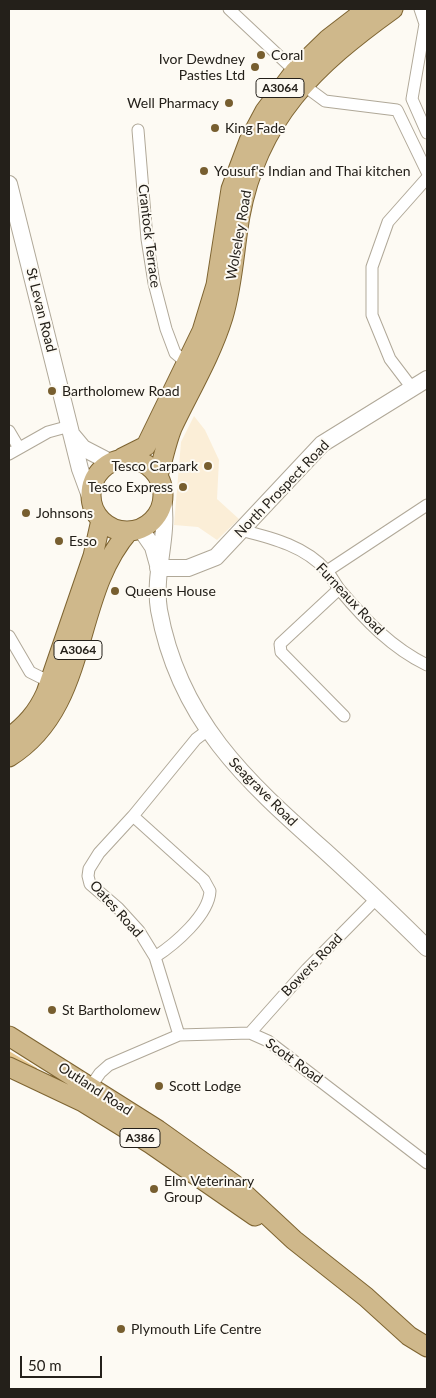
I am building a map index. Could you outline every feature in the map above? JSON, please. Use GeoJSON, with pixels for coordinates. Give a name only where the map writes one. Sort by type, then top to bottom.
{"type":"FeatureCollection","features":[{"type":"Feature","properties":{"kind":"main road","name":"Wolseley Road"},"geometry":{"type":"LineString","coordinates":[[158,475],[171,430],[222,318],[229,292],[240,216],[250,174],[299,78],[328,39],[367,9]]}},
{"type":"Feature","properties":{"kind":"main road","name":"Wolseley Road"},"geometry":{"type":"LineString","coordinates":[[116,460],[146,446],[202,331],[216,285],[230,194],[238,168],[265,111],[299,78],[393,9]]}},
{"type":"Feature","properties":{"kind":"main road"},"geometry":{"type":"LineString","coordinates":[[116,460],[142,462],[158,475],[162,487],[163,500],[155,517],[135,530],[114,528],[101,520],[91,499],[93,481],[100,470],[116,460]]}},
{"type":"Feature","properties":{"kind":"main road","name":"A3064"},"geometry":{"type":"LineString","coordinates":[[9,738],[26,725],[38,709],[50,682],[93,556],[101,520]]}},
{"type":"Feature","properties":{"kind":"main road","name":"A3064"},"geometry":{"type":"LineString","coordinates":[[9,757],[32,740],[51,718],[71,673],[107,562],[135,530]]}},
{"type":"Feature","properties":{"kind":"main road","name":"Outland Road"},"geometry":{"type":"LineString","coordinates":[[9,1036],[90,1086],[235,1185],[294,1240],[366,1297],[409,1336],[427,1347]]}},
{"type":"Feature","properties":{"kind":"main road","name":"Outland Road"},"geometry":{"type":"LineString","coordinates":[[10,1068],[83,1102],[151,1144],[226,1197],[294,1240]]}},
{"type":"Feature","properties":{"kind":"main road","name":"Outland Road"},"geometry":{"type":"LineString","coordinates":[[366,1297],[412,1324],[427,1337]]}},
{"type":"Feature","properties":{"kind":"street"},"geometry":{"type":"LineString","coordinates":[[229,9],[325,101],[397,110],[412,100]]}},
{"type":"Feature","properties":{"kind":"street"},"geometry":{"type":"LineString","coordinates":[[420,9],[424,24],[412,100],[427,133]]}},
{"type":"Feature","properties":{"kind":"street"},"geometry":{"type":"LineString","coordinates":[[397,110],[427,172]]}},
{"type":"Feature","properties":{"kind":"street","name":"Crantock Terrace"},"geometry":{"type":"LineString","coordinates":[[138,130],[147,239],[154,283],[166,329],[176,353],[187,363]]}},
{"type":"Feature","properties":{"kind":"street"},"geometry":{"type":"LineString","coordinates":[[412,388],[390,359],[372,315],[372,267],[388,222],[427,178]]}},
{"type":"Feature","properties":{"kind":"street","name":"St Levan Road"},"geometry":{"type":"LineString","coordinates":[[9,184],[80,469],[91,499]]}},
{"type":"Feature","properties":{"kind":"street","name":"North Prospect Road"},"geometry":{"type":"LineString","coordinates":[[158,568],[188,568],[206,563],[228,546],[322,444],[427,378]]}},
{"type":"Feature","properties":{"kind":"street"},"geometry":{"type":"LineString","coordinates":[[9,431],[14,451],[48,432],[72,431],[83,448],[116,460]]}},
{"type":"Feature","properties":{"kind":"street"},"geometry":{"type":"LineString","coordinates":[[158,568],[162,551],[165,517],[163,500]]}},
{"type":"Feature","properties":{"kind":"street"},"geometry":{"type":"LineString","coordinates":[[327,571],[427,505]]}},
{"type":"Feature","properties":{"kind":"street"},"geometry":{"type":"LineString","coordinates":[[135,530],[153,547],[158,568]]}},
{"type":"Feature","properties":{"kind":"street","name":"Furneaux Road"},"geometry":{"type":"LineString","coordinates":[[241,530],[274,538],[295,547],[327,571],[340,589],[391,643],[407,656],[427,665]]}},
{"type":"Feature","properties":{"kind":"street","name":"Seagrave Road"},"geometry":{"type":"LineString","coordinates":[[158,568],[157,596],[171,654],[185,693],[208,730],[236,767],[263,795],[377,898],[427,948]]}},
{"type":"Feature","properties":{"kind":"street"},"geometry":{"type":"LineString","coordinates":[[340,589],[280,644],[281,652],[344,716]]}},
{"type":"Feature","properties":{"kind":"street"},"geometry":{"type":"LineString","coordinates":[[9,636],[30,672],[50,682]]}},
{"type":"Feature","properties":{"kind":"street","name":"Oates Road"},"geometry":{"type":"LineString","coordinates":[[179,1035],[155,957],[139,931],[118,908],[90,884],[88,876],[89,869],[99,853],[133,816],[196,739],[208,730]]}},
{"type":"Feature","properties":{"kind":"street"},"geometry":{"type":"LineString","coordinates":[[133,816],[204,880],[210,891],[206,909],[169,948],[155,957]]}},
{"type":"Feature","properties":{"kind":"street","name":"Bowers Road"},"geometry":{"type":"LineString","coordinates":[[250,1033],[307,969],[377,898]]}},
{"type":"Feature","properties":{"kind":"street","name":"Scott Road"},"geometry":{"type":"LineString","coordinates":[[90,1086],[109,1065],[179,1035],[250,1033],[268,1041],[427,1163]]}},
{"type":"Feature","properties":{"kind":"shaded area"},"geometry":{"type":"Polygon","coordinates":[[[194,416],[205,430],[219,460],[217,499],[239,519],[217,540],[198,527],[174,525],[181,442],[194,416]]]}},
{"type":"Feature","properties":{"kind":"shaded area"},"geometry":{"type":"Polygon","coordinates":[[[9,1051],[37,1068],[37,1069],[9,1057],[9,1051]]]}},
{"type":"Feature","properties":{"kind":"place","name":"Coral"},"geometry":{"type":"Point","coordinates":[261,55]}},
{"type":"Feature","properties":{"kind":"place","name":"Ivor Dewdney Pasties Ltd"},"geometry":{"type":"Point","coordinates":[255,67]}},
{"type":"Feature","properties":{"kind":"place","name":"Well Pharmacy"},"geometry":{"type":"Point","coordinates":[229,103]}},
{"type":"Feature","properties":{"kind":"place","name":"King Fade"},"geometry":{"type":"Point","coordinates":[215,128]}},
{"type":"Feature","properties":{"kind":"place","name":"Yousuf's Indian and Thai kitchen"},"geometry":{"type":"Point","coordinates":[204,171]}},
{"type":"Feature","properties":{"kind":"place","name":"Bartholomew Road"},"geometry":{"type":"Point","coordinates":[52,391]}},
{"type":"Feature","properties":{"kind":"place","name":"Tesco Carpark"},"geometry":{"type":"Point","coordinates":[208,466]}},
{"type":"Feature","properties":{"kind":"place","name":"Tesco Express"},"geometry":{"type":"Point","coordinates":[183,487]}},
{"type":"Feature","properties":{"kind":"place","name":"Johnsons"},"geometry":{"type":"Point","coordinates":[26,513]}},
{"type":"Feature","properties":{"kind":"place","name":"Esso"},"geometry":{"type":"Point","coordinates":[59,541]}},
{"type":"Feature","properties":{"kind":"place","name":"Queens House"},"geometry":{"type":"Point","coordinates":[115,591]}},
{"type":"Feature","properties":{"kind":"place","name":"St Bartholomew"},"geometry":{"type":"Point","coordinates":[52,1010]}},
{"type":"Feature","properties":{"kind":"place","name":"Scott Lodge"},"geometry":{"type":"Point","coordinates":[159,1086]}},
{"type":"Feature","properties":{"kind":"place","name":"Elm Veterinary Group"},"geometry":{"type":"Point","coordinates":[154,1189]}},
{"type":"Feature","properties":{"kind":"place","name":"Plymouth Life Centre"},"geometry":{"type":"Point","coordinates":[121,1329]}}]}
